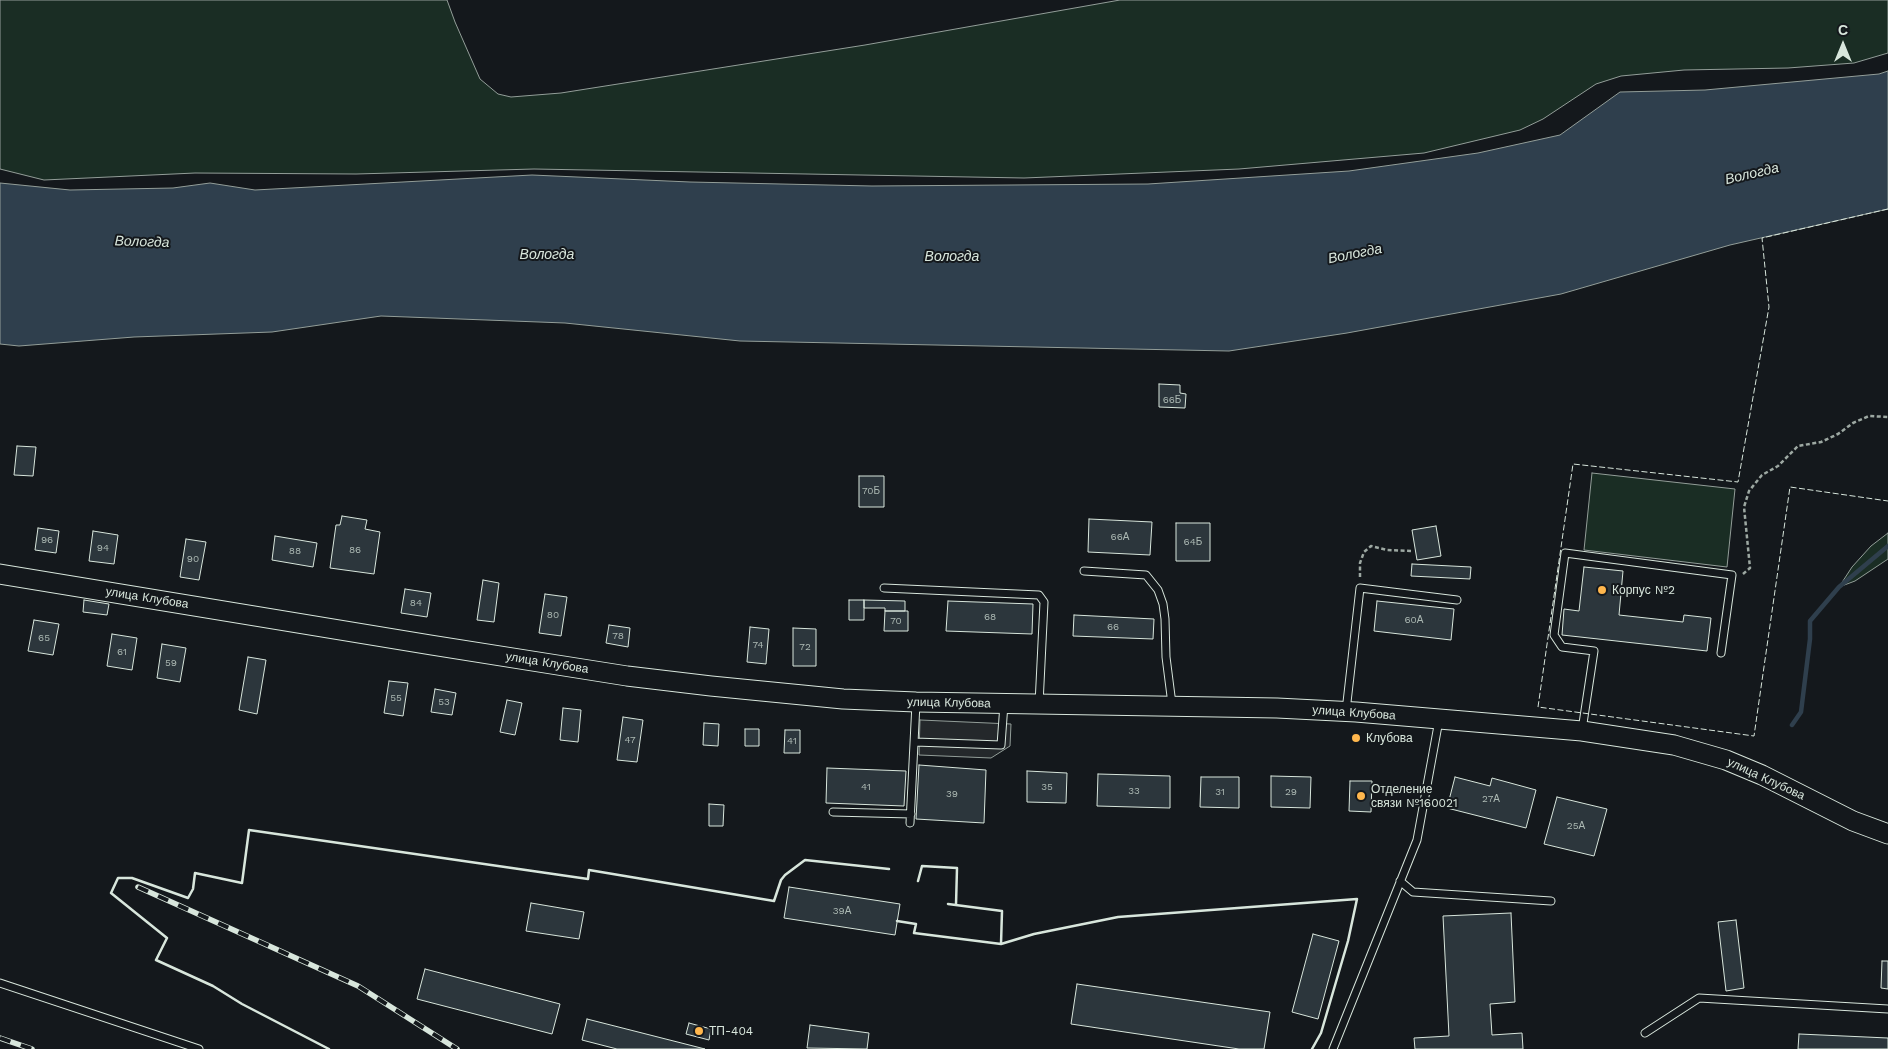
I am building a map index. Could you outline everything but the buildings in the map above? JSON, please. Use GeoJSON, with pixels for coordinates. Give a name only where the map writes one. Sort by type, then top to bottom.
{"type":"FeatureCollection","features":[{"type":"Feature","properties":{"kind":"main road","name":"улица Клубова"},"geometry":{"type":"LineString","coordinates":[[0,574],[627,676],[843,699],[1004,704],[1277,708],[1582,731],[1674,746],[1726,760],[1762,775],[1854,821],[1888,834]]}},
{"type":"Feature","properties":{"kind":"lane"},"geometry":{"type":"LineString","coordinates":[[1582,731],[1594,651],[1562,647],[1554,636],[1565,552],[1732,575],[1721,653]]}},
{"type":"Feature","properties":{"kind":"lane"},"geometry":{"type":"LineString","coordinates":[[1084,571],[1146,575],[1158,590],[1163,604],[1165,619],[1166,657],[1172,707]]}},
{"type":"Feature","properties":{"kind":"lane"},"geometry":{"type":"LineString","coordinates":[[884,588],[1039,595],[1044,602],[1039,704]]}},
{"type":"Feature","properties":{"kind":"lane"},"geometry":{"type":"LineString","coordinates":[[1346,712],[1360,588],[1457,600]]}},
{"type":"Feature","properties":{"kind":"lane"},"geometry":{"type":"LineString","coordinates":[[910,823],[916,702]]}},
{"type":"Feature","properties":{"kind":"lane"},"geometry":{"type":"LineString","coordinates":[[915,742],[1001,744],[1004,704]]}},
{"type":"Feature","properties":{"kind":"lane"},"geometry":{"type":"LineString","coordinates":[[1333,1049],[1417,840],[1439,719]]}},
{"type":"Feature","properties":{"kind":"lane"},"geometry":{"type":"LineString","coordinates":[[833,812],[911,814]]}},
{"type":"Feature","properties":{"kind":"lane"},"geometry":{"type":"LineString","coordinates":[[1400,881],[1413,892],[1551,901]]}},
{"type":"Feature","properties":{"kind":"lane"},"geometry":{"type":"LineString","coordinates":[[0,983],[199,1049]]}},
{"type":"Feature","properties":{"kind":"lane"},"geometry":{"type":"LineString","coordinates":[[1645,1033],[1699,998],[1888,1009]]}},
{"type":"Feature","properties":{"kind":"path"},"geometry":{"type":"LineString","coordinates":[[1730,585],[1750,568],[1744,507],[1749,491],[1762,474],[1778,466],[1798,446],[1821,442],[1838,434],[1853,423],[1870,416],[1888,417]]}},
{"type":"Feature","properties":{"kind":"path"},"geometry":{"type":"LineString","coordinates":[[1360,588],[1360,563],[1364,552],[1371,546],[1387,550],[1411,551]]}},
{"type":"Feature","properties":{"kind":"green space"},"geometry":{"type":"Polygon","coordinates":[[[0,0],[447,0],[480,79],[498,94],[511,97],[561,93],[865,45],[1120,0],[1888,0],[1888,53],[1854,63],[1788,68],[1684,70],[1621,76],[1596,84],[1543,119],[1520,130],[1424,153],[1239,169],[1024,178],[534,169],[356,174],[195,173],[44,180],[0,169],[0,0]]]}},
{"type":"Feature","properties":{"kind":"green space"},"geometry":{"type":"Polygon","coordinates":[[[1592,473],[1735,489],[1727,567],[1584,550],[1592,473]]]}},
{"type":"Feature","properties":{"kind":"green space"},"geometry":{"type":"Polygon","coordinates":[[[1888,533],[1888,559],[1855,581],[1839,587],[1852,567],[1871,546],[1888,533]]]}},
{"type":"Feature","properties":{"kind":"shaded area"},"geometry":{"type":"Polygon","coordinates":[[[920,720],[1011,724],[1010,746],[991,758],[919,755],[920,720]]]}},
{"type":"Feature","properties":{"kind":"water","name":"Вологда"},"geometry":{"type":"Polygon","coordinates":[[[1888,71],[1888,209],[1730,245],[1561,294],[1347,333],[1229,351],[740,341],[565,323],[381,316],[272,332],[134,337],[19,346],[0,344],[0,183],[70,190],[173,188],[210,183],[255,190],[532,175],[690,182],[872,186],[1148,184],[1349,171],[1478,153],[1560,135],[1620,92],[1705,90],[1879,74],[1888,71]]]}},
{"type":"Feature","properties":{"kind":"waterway"},"geometry":{"type":"LineString","coordinates":[[1792,725],[1801,712],[1810,639],[1810,621],[1839,587],[1888,546]]}},
{"type":"Feature","properties":{"kind":"railway"},"geometry":{"type":"LineString","coordinates":[[138,887],[358,986],[457,1049]]}},
{"type":"Feature","properties":{"kind":"railway"},"geometry":{"type":"LineString","coordinates":[[0,1038],[32,1049]]}},
{"type":"Feature","properties":{"kind":"fence"},"geometry":{"type":"LineString","coordinates":[[1888,209],[1762,238],[1769,307],[1738,482],[1573,464],[1538,707],[1754,736],[1790,487],[1888,501]]}},
{"type":"Feature","properties":{"kind":"wall"},"geometry":{"type":"LineString","coordinates":[[329,1049],[242,1004],[213,986],[156,960],[167,938],[111,893],[118,878],[132,878],[188,898],[193,889],[195,873],[242,883],[249,830],[588,879],[589,870],[774,901],[781,880],[805,860],[889,869]]}},
{"type":"Feature","properties":{"kind":"wall"},"geometry":{"type":"LineString","coordinates":[[918,881],[922,866],[957,868],[956,905]]}},
{"type":"Feature","properties":{"kind":"wall"},"geometry":{"type":"LineString","coordinates":[[897,921],[916,924],[914,933],[1001,944],[1034,934],[1118,917],[1357,899],[1348,941],[1321,1033],[1312,1049]]}},
{"type":"Feature","properties":{"kind":"wall"},"geometry":{"type":"LineString","coordinates":[[948,904],[1002,911],[1001,944]]}},
{"type":"Feature","properties":{"kind":"place","name":"Корпус №2"},"geometry":{"type":"Point","coordinates":[1602,590]}},
{"type":"Feature","properties":{"kind":"place","name":"Клубова"},"geometry":{"type":"Point","coordinates":[1356,738]}},
{"type":"Feature","properties":{"kind":"place","name":"Отделение связи №160021"},"geometry":{"type":"Point","coordinates":[1361,796]}},
{"type":"Feature","properties":{"kind":"place","name":"ТП-404"},"geometry":{"type":"Point","coordinates":[699,1031]}}]}
